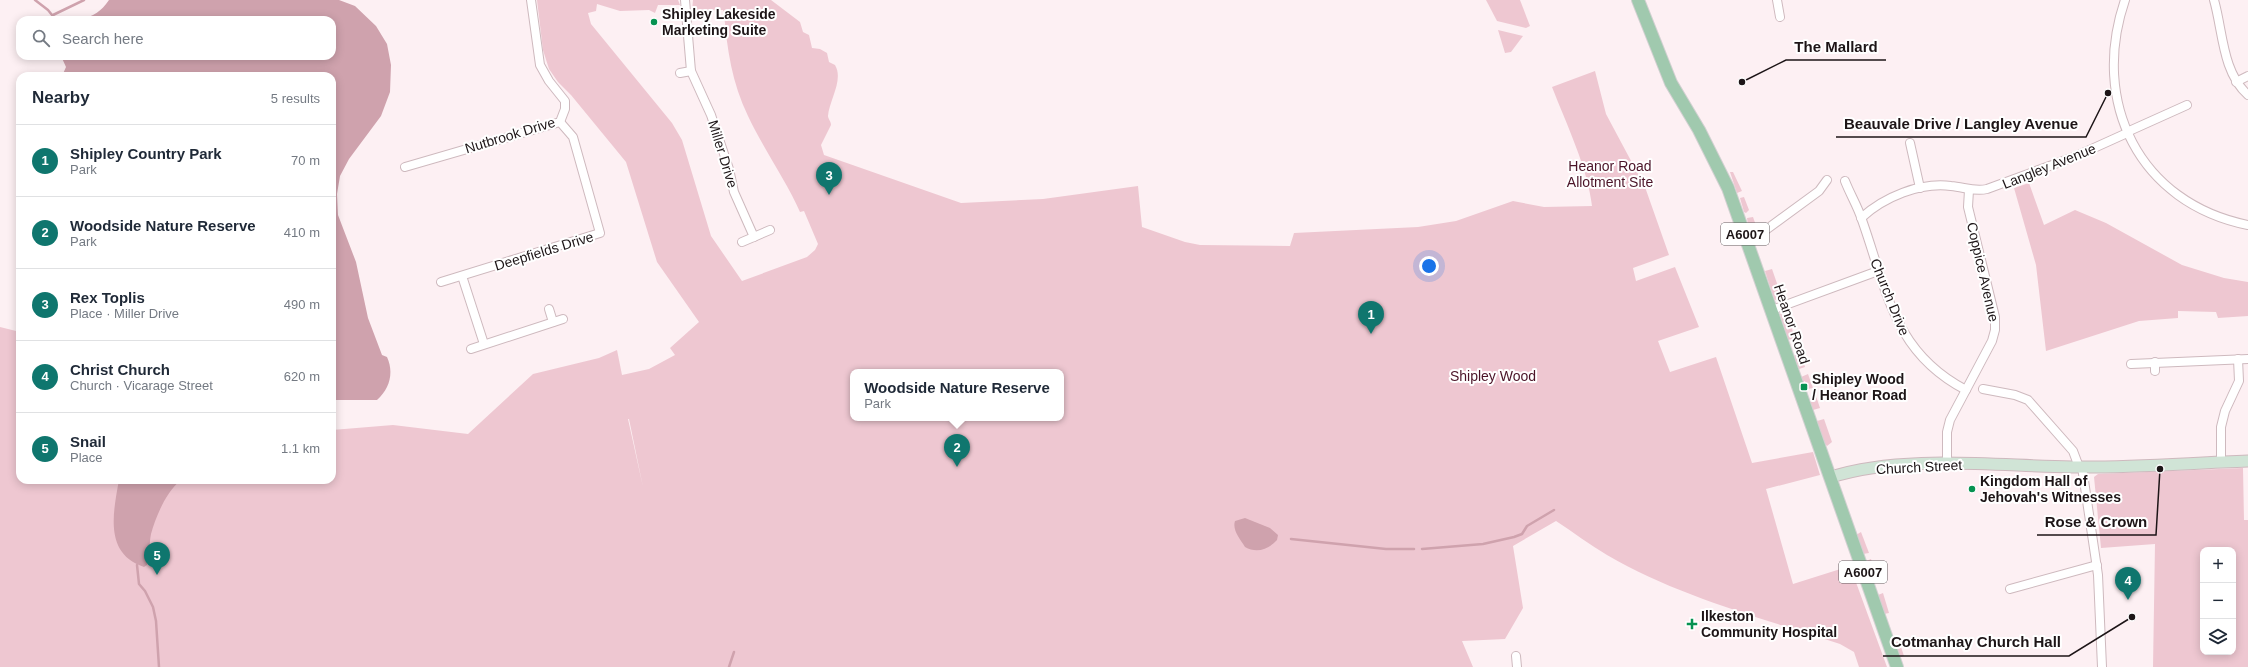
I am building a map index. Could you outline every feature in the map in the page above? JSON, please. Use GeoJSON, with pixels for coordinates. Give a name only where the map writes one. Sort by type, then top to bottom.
{"type":"FeatureCollection","features":[{"type":"Feature","properties":{"kind":"main road","name":"Heanor Road"},"geometry":{"type":"LineString","coordinates":[[1638,0],[1671,83],[1700,130],[1728,188],[1897,667]]}},
{"type":"Feature","properties":{"kind":"street","name":"Nutbrook Drive"},"geometry":{"type":"LineString","coordinates":[[404,168],[560,122],[565,109],[565,101],[549,81],[540,65],[530,0]]}},
{"type":"Feature","properties":{"kind":"street","name":"Miller Drive"},"geometry":{"type":"LineString","coordinates":[[685,0],[691,71],[712,117],[729,169],[734,192],[754,237]]}},
{"type":"Feature","properties":{"kind":"street"},"geometry":{"type":"LineString","coordinates":[[1778,0],[1780,17]]}},
{"type":"Feature","properties":{"kind":"street"},"geometry":{"type":"LineString","coordinates":[[2125,0],[2114,39],[2112,71],[2116,99],[2127,132],[2148,165],[2180,196],[2213,214],[2248,225]]}},
{"type":"Feature","properties":{"kind":"street"},"geometry":{"type":"LineString","coordinates":[[2214,0],[2230,70],[2236,82],[2248,95]]}},
{"type":"Feature","properties":{"kind":"street"},"geometry":{"type":"LineString","coordinates":[[680,73],[691,71]]}},
{"type":"Feature","properties":{"kind":"street"},"geometry":{"type":"LineString","coordinates":[[2236,82],[2248,76]]}},
{"type":"Feature","properties":{"kind":"street","name":"Langley Avenue"},"geometry":{"type":"LineString","coordinates":[[1968,190],[1981,191],[2021,178],[2187,105]]}},
{"type":"Feature","properties":{"kind":"street","name":"Deepfields Drive"},"geometry":{"type":"LineString","coordinates":[[441,282],[600,233],[573,137],[560,122]]}},
{"type":"Feature","properties":{"kind":"street"},"geometry":{"type":"LineString","coordinates":[[1910,143],[1920,188]]}},
{"type":"Feature","properties":{"kind":"street"},"geometry":{"type":"LineString","coordinates":[[1748,243],[1819,191],[1826,180]]}},
{"type":"Feature","properties":{"kind":"street","name":"Church Drive"},"geometry":{"type":"LineString","coordinates":[[1844,181],[1862,218],[1878,270],[1895,317],[1911,346],[1931,367],[1966,390]]}},
{"type":"Feature","properties":{"kind":"street"},"geometry":{"type":"LineString","coordinates":[[1862,218],[1883,202],[1920,188],[1949,186],[1968,190]]}},
{"type":"Feature","properties":{"kind":"street","name":"Coppice Avenue"},"geometry":{"type":"LineString","coordinates":[[1947,464],[1947,428],[1992,341],[1996,325],[1968,207],[1968,190]]}},
{"type":"Feature","properties":{"kind":"street"},"geometry":{"type":"LineString","coordinates":[[742,242],[770,230]]}},
{"type":"Feature","properties":{"kind":"street"},"geometry":{"type":"LineString","coordinates":[[1772,310],[1878,270]]}},
{"type":"Feature","properties":{"kind":"street"},"geometry":{"type":"LineString","coordinates":[[462,276],[484,344]]}},
{"type":"Feature","properties":{"kind":"street"},"geometry":{"type":"LineString","coordinates":[[549,308],[553,322]]}},
{"type":"Feature","properties":{"kind":"street"},"geometry":{"type":"LineString","coordinates":[[471,349],[563,319]]}},
{"type":"Feature","properties":{"kind":"street"},"geometry":{"type":"LineString","coordinates":[[2221,462],[2221,426],[2225,411],[2239,381],[2238,359]]}},
{"type":"Feature","properties":{"kind":"street"},"geometry":{"type":"LineString","coordinates":[[2131,364],[2155,366],[2248,359]]}},
{"type":"Feature","properties":{"kind":"street"},"geometry":{"type":"LineString","coordinates":[[1983,389],[2015,395],[2028,400],[2073,451],[2080,467],[2097,565],[2102,667]]}},
{"type":"Feature","properties":{"kind":"street","name":"Church Street"},"geometry":{"type":"LineString","coordinates":[[1831,477],[1848,472],[1889,467],[1947,464],[2080,467],[2248,460]]}},
{"type":"Feature","properties":{"kind":"street"},"geometry":{"type":"LineString","coordinates":[[2010,590],[2097,565]]}},
{"type":"Feature","properties":{"kind":"street"},"geometry":{"type":"LineString","coordinates":[[1516,656],[1517,667]]}},
{"type":"Feature","properties":{"kind":"green space"},"geometry":{"type":"Polygon","coordinates":[[[537,0],[678,0],[680,5],[658,5],[655,13],[649,10],[620,11],[597,4],[596,11],[588,13],[591,24],[672,123],[682,140],[711,236],[742,281],[807,257],[815,250],[818,244],[804,211],[800,212],[789,189],[754,129],[742,104],[731,66],[723,10],[692,11],[693,0],[771,0],[800,22],[803,32],[809,35],[812,48],[820,49],[827,53],[829,62],[835,65],[838,77],[828,116],[831,125],[821,145],[824,155],[961,203],[1043,199],[1138,186],[1142,227],[1185,242],[1200,245],[1290,246],[1294,233],[1418,227],[1456,221],[1513,201],[1544,207],[1592,206],[1590,192],[1581,162],[1552,87],[1595,71],[1606,114],[1645,187],[1669,255],[1633,268],[1636,281],[1675,267],[1699,327],[1658,341],[1670,372],[1716,357],[1752,463],[1813,452],[1820,475],[1766,489],[1793,584],[1850,566],[1887,667],[1859,667],[1854,652],[1840,644],[1721,606],[1663,583],[1634,570],[1607,555],[1556,521],[1513,546],[1523,608],[1505,639],[1462,641],[1473,667],[0,667],[0,327],[16,331],[16,484],[336,484],[336,430],[393,425],[468,434],[533,374],[599,358],[617,350],[622,375],[649,369],[675,355],[670,348],[699,322],[657,262],[626,162],[571,95],[558,82],[549,69],[543,50],[537,0]],[[628,419],[643,487],[629,419],[628,419]]]}},
{"type":"Feature","properties":{"kind":"green space"},"geometry":{"type":"Polygon","coordinates":[[[1486,0],[1520,0],[1530,26],[1526,28],[1497,21],[1486,0]]]}},
{"type":"Feature","properties":{"kind":"green space"},"geometry":{"type":"Polygon","coordinates":[[[1498,30],[1523,36],[1511,52],[1505,53],[1498,30]]]}},
{"type":"Feature","properties":{"kind":"green space"},"geometry":{"type":"Polygon","coordinates":[[[1730,172],[1733,172],[1742,191],[1737,193],[1730,172]]]}},
{"type":"Feature","properties":{"kind":"green space"},"geometry":{"type":"Polygon","coordinates":[[[2029,183],[2044,225],[2075,210],[2106,223],[2182,265],[2224,278],[2248,282],[2248,316],[2218,318],[2216,312],[2178,311],[2178,318],[2139,321],[2046,351],[2036,265],[2014,188],[2029,183]]]}},
{"type":"Feature","properties":{"kind":"green space"},"geometry":{"type":"Polygon","coordinates":[[[1744,197],[1749,210],[1746,213],[1744,212],[1740,198],[1744,197]]]}},
{"type":"Feature","properties":{"kind":"green space"},"geometry":{"type":"Polygon","coordinates":[[[1753,217],[1758,231],[1753,234],[1748,225],[1747,218],[1753,217]]]}},
{"type":"Feature","properties":{"kind":"green space"},"geometry":{"type":"Polygon","coordinates":[[[1772,269],[1783,301],[1779,302],[1774,299],[1765,271],[1772,269]]]}},
{"type":"Feature","properties":{"kind":"green space"},"geometry":{"type":"Polygon","coordinates":[[[1786,311],[1795,338],[1788,340],[1780,314],[1786,311]]]}},
{"type":"Feature","properties":{"kind":"green space"},"geometry":{"type":"Polygon","coordinates":[[[1800,352],[1805,367],[1799,369],[1794,356],[1800,352]]]}},
{"type":"Feature","properties":{"kind":"green space"},"geometry":{"type":"Polygon","coordinates":[[[1808,374],[1813,388],[1808,389],[1805,381],[1803,382],[1801,377],[1808,374]]]}},
{"type":"Feature","properties":{"kind":"green space"},"geometry":{"type":"Polygon","coordinates":[[[1816,396],[1820,408],[1813,410],[1809,399],[1816,396]]]}},
{"type":"Feature","properties":{"kind":"green space"},"geometry":{"type":"Polygon","coordinates":[[[1824,419],[1832,442],[1827,446],[1817,421],[1824,419]]]}},
{"type":"Feature","properties":{"kind":"green space"},"geometry":{"type":"Polygon","coordinates":[[[2243,468],[2244,520],[2248,520],[2248,667],[2153,667],[2155,544],[2101,548],[2094,477],[2098,474],[2243,468]]]}},
{"type":"Feature","properties":{"kind":"green space"},"geometry":{"type":"Polygon","coordinates":[[[1861,532],[1869,553],[1863,554],[1856,535],[1861,532]]]}},
{"type":"Feature","properties":{"kind":"green space"},"geometry":{"type":"Polygon","coordinates":[[[1871,559],[1875,572],[1872,573],[1866,561],[1871,559]]]}},
{"type":"Feature","properties":{"kind":"green space"},"geometry":{"type":"Polygon","coordinates":[[[1883,593],[1889,613],[1884,614],[1878,595],[1883,593]]]}},
{"type":"Feature","properties":{"kind":"green space"},"geometry":{"type":"Polygon","coordinates":[[[1899,641],[1904,656],[1901,657],[1894,644],[1899,641]]]}},
{"type":"Feature","properties":{"kind":"shaded area"},"geometry":{"type":"Polygon","coordinates":[[[109,0],[339,0],[355,6],[376,26],[387,44],[391,65],[390,92],[381,116],[349,159],[340,176],[337,194],[338,215],[356,262],[368,318],[382,355],[387,357],[390,368],[390,380],[388,386],[377,400],[336,400],[336,72],[64,72],[66,67],[63,60],[336,60],[336,16],[90,16],[97,13],[109,0]]]}},
{"type":"Feature","properties":{"kind":"shaded area"},"geometry":{"type":"Polygon","coordinates":[[[118,484],[177,484],[166,498],[159,512],[151,534],[147,565],[144,567],[131,561],[122,553],[114,531],[115,506],[118,484]]]}},
{"type":"Feature","properties":{"kind":"shaded area"},"geometry":{"type":"Polygon","coordinates":[[[1245,518],[1270,528],[1278,535],[1277,540],[1262,550],[1254,550],[1245,547],[1237,534],[1234,524],[1235,521],[1245,518]]]}},
{"type":"Feature","properties":{"kind":"waterway"},"geometry":{"type":"LineString","coordinates":[[35,0],[48,10],[53,16]]}},
{"type":"Feature","properties":{"kind":"waterway"},"geometry":{"type":"LineString","coordinates":[[53,15],[84,0]]}},
{"type":"Feature","properties":{"kind":"waterway"},"geometry":{"type":"LineString","coordinates":[[1422,549],[1483,544],[1514,537],[1522,534],[1527,526],[1554,510]]}},
{"type":"Feature","properties":{"kind":"waterway"},"geometry":{"type":"LineString","coordinates":[[1291,539],[1386,549],[1414,549]]}},
{"type":"Feature","properties":{"kind":"waterway"},"geometry":{"type":"LineString","coordinates":[[137,565],[139,584],[145,591],[153,607],[156,621],[159,667]]}},
{"type":"Feature","properties":{"kind":"waterway"},"geometry":{"type":"LineString","coordinates":[[729,667],[734,652]]}},
{"type":"Feature","properties":{"kind":"place","name":"Shipley Lakeside Marketing Suite"},"geometry":{"type":"Point","coordinates":[654,22]}},
{"type":"Feature","properties":{"kind":"place","name":"The Mallard"},"geometry":{"type":"Point","coordinates":[1742,82]}},
{"type":"Feature","properties":{"kind":"place","name":"Beauvale Drive / Langley Avenue"},"geometry":{"type":"Point","coordinates":[2108,93]}},
{"type":"Feature","properties":{"kind":"place","name":"Rex Toplis"},"geometry":{"type":"Point","coordinates":[829,195]}},
{"type":"Feature","properties":{"kind":"place","name":"Shipley Country Park"},"geometry":{"type":"Point","coordinates":[1371,334]}},
{"type":"Feature","properties":{"kind":"place","name":"Shipley Wood / Heanor Road"},"geometry":{"type":"Point","coordinates":[1804,387]}},
{"type":"Feature","properties":{"kind":"place","name":"Woodside Nature Reserve"},"geometry":{"type":"Point","coordinates":[957,467]}},
{"type":"Feature","properties":{"kind":"place","name":"Rose & Crown"},"geometry":{"type":"Point","coordinates":[2160,469]}},
{"type":"Feature","properties":{"kind":"place","name":"Kingdom Hall of Jehovah's Witnesses"},"geometry":{"type":"Point","coordinates":[1972,489]}},
{"type":"Feature","properties":{"kind":"place","name":"Snail"},"geometry":{"type":"Point","coordinates":[157,575]}},
{"type":"Feature","properties":{"kind":"place","name":"Christ Church"},"geometry":{"type":"Point","coordinates":[2128,600]}},
{"type":"Feature","properties":{"kind":"place","name":"Cotmanhay Church Hall"},"geometry":{"type":"Point","coordinates":[2132,617]}},
{"type":"Feature","properties":{"kind":"place","name":"Ilkeston Community Hospital"},"geometry":{"type":"Point","coordinates":[1692,624]}},
{"type":"Feature","properties":{"kind":"park label","name":"Heanor Road Allotment Site"},"geometry":{"type":"Point","coordinates":[1610,174]}},
{"type":"Feature","properties":{"kind":"park label","name":"Shipley Wood"},"geometry":{"type":"Point","coordinates":[1493,376]}}]}
